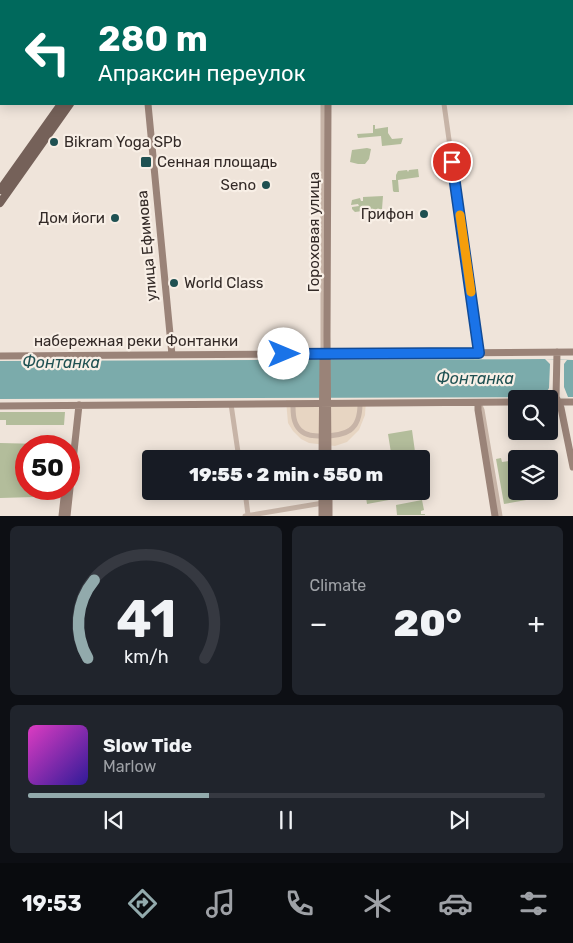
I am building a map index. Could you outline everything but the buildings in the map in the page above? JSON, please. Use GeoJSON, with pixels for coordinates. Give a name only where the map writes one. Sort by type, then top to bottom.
{"type":"FeatureCollection","features":[{"type":"Feature","properties":{"kind":"main road"},"geometry":{"type":"LineString","coordinates":[[0,190],[59,105]]}},
{"type":"Feature","properties":{"kind":"main road"},"geometry":{"type":"LineString","coordinates":[[0,203],[69,105]]}},
{"type":"Feature","properties":{"kind":"main road","name":"улица Ефимова"},"geometry":{"type":"LineString","coordinates":[[148,105],[172,355]]}},
{"type":"Feature","properties":{"kind":"main road","name":"Гороховая улица"},"geometry":{"type":"LineString","coordinates":[[325,357],[328,105]]}},
{"type":"Feature","properties":{"kind":"main road","name":"набережная реки Фонтанки"},"geometry":{"type":"LineString","coordinates":[[0,356],[172,355],[325,357],[479,353],[557,356],[573,352]]}},
{"type":"Feature","properties":{"kind":"main road"},"geometry":{"type":"LineString","coordinates":[[557,356],[557,390]]}},
{"type":"Feature","properties":{"kind":"main road"},"geometry":{"type":"LineString","coordinates":[[323,450],[325,436],[325,357]]}},
{"type":"Feature","properties":{"kind":"main road"},"geometry":{"type":"LineString","coordinates":[[558,400],[573,402]]}},
{"type":"Feature","properties":{"kind":"main road"},"geometry":{"type":"LineString","coordinates":[[0,406],[293,404],[325,401],[360,404],[508,402]]}},
{"type":"Feature","properties":{"kind":"main road"},"geometry":{"type":"LineString","coordinates":[[478,403],[496,516]]}},
{"type":"Feature","properties":{"kind":"main road"},"geometry":{"type":"LineString","coordinates":[[558,404],[573,467]]}},
{"type":"Feature","properties":{"kind":"main road"},"geometry":{"type":"LineString","coordinates":[[72,435],[77,405]]}},
{"type":"Feature","properties":{"kind":"main road"},"geometry":{"type":"LineString","coordinates":[[67,516],[77,405]]}},
{"type":"Feature","properties":{"kind":"main road"},"geometry":{"type":"LineString","coordinates":[[325,436],[327,450]]}},
{"type":"Feature","properties":{"kind":"main road"},"geometry":{"type":"LineString","coordinates":[[62,516],[64,500]]}},
{"type":"Feature","properties":{"kind":"main road"},"geometry":{"type":"LineString","coordinates":[[324,500],[329,516]]}},
{"type":"Feature","properties":{"kind":"main road"},"geometry":{"type":"LineString","coordinates":[[322,516],[326,500]]}},
{"type":"Feature","properties":{"kind":"street","name":"Гороховая улица"},"geometry":{"type":"LineString","coordinates":[[323,105],[325,357]]}},
{"type":"Feature","properties":{"kind":"street"},"geometry":{"type":"LineString","coordinates":[[444,105],[479,353]]}},
{"type":"Feature","properties":{"kind":"street"},"geometry":{"type":"LineString","coordinates":[[478,403],[482,410],[500,516]]}},
{"type":"Feature","properties":{"kind":"street"},"geometry":{"type":"LineString","coordinates":[[231,404],[239,450]]}},
{"type":"Feature","properties":{"kind":"street"},"geometry":{"type":"LineString","coordinates":[[293,404],[293,418],[300,430],[310,435],[341,436],[351,430],[358,417],[360,404]]}},
{"type":"Feature","properties":{"kind":"street"},"geometry":{"type":"LineString","coordinates":[[246,500],[247,515],[325,503]]}},
{"type":"Feature","properties":{"kind":"green space"},"geometry":{"type":"Polygon","coordinates":[[[373,125],[375,125],[375,129],[388,127],[388,133],[392,139],[403,138],[401,144],[382,146],[381,136],[358,138],[357,134],[373,133],[373,125]]]}},
{"type":"Feature","properties":{"kind":"green space"},"geometry":{"type":"Polygon","coordinates":[[[371,149],[369,159],[365,164],[350,162],[352,150],[371,149]]]}},
{"type":"Feature","properties":{"kind":"green space"},"geometry":{"type":"Polygon","coordinates":[[[418,169],[419,177],[398,180],[399,192],[393,191],[392,180],[396,180],[398,171],[407,170],[408,172],[409,170],[418,169]]]}},
{"type":"Feature","properties":{"kind":"green space"},"geometry":{"type":"Polygon","coordinates":[[[383,196],[382,209],[372,210],[371,208],[370,210],[355,212],[352,209],[352,207],[359,206],[358,204],[351,205],[352,200],[360,198],[363,201],[363,197],[383,196]]]}},
{"type":"Feature","properties":{"kind":"green space"},"geometry":{"type":"Polygon","coordinates":[[[0,412],[65,412],[64,425],[6,425],[6,420],[0,420],[0,412]]]}},
{"type":"Feature","properties":{"kind":"green space"},"geometry":{"type":"Polygon","coordinates":[[[412,430],[415,450],[391,450],[388,434],[412,430]]]}},
{"type":"Feature","properties":{"kind":"green space"},"geometry":{"type":"Polygon","coordinates":[[[0,443],[15,443],[15,498],[0,498],[0,443]]]}},
{"type":"Feature","properties":{"kind":"green space"},"geometry":{"type":"Polygon","coordinates":[[[501,458],[502,462],[508,461],[508,500],[526,500],[504,504],[496,459],[501,458]]]}},
{"type":"Feature","properties":{"kind":"green space"},"geometry":{"type":"Polygon","coordinates":[[[366,500],[389,500],[367,504],[366,500]]]}},
{"type":"Feature","properties":{"kind":"green space"},"geometry":{"type":"Polygon","coordinates":[[[422,500],[424,510],[421,511],[421,514],[425,515],[397,515],[396,505],[422,500]]]}},
{"type":"Feature","properties":{"kind":"shaded area"},"geometry":{"type":"Polygon","coordinates":[[[286,400],[366,400],[365,415],[359,430],[347,442],[335,446],[309,443],[301,439],[288,423],[286,400]]]}},
{"type":"Feature","properties":{"kind":"water","name":"Фонтанка"},"geometry":{"type":"Polygon","coordinates":[[[573,360],[573,397],[558,397],[558,390],[508,390],[508,397],[0,399],[0,361],[573,360]]]}},
{"type":"Feature","properties":{"kind":"pier"},"geometry":{"type":"Polygon","coordinates":[[[545,359],[567,360],[564,364],[564,387],[568,397],[558,397],[558,390],[548,390],[550,364],[545,359]]]}},
{"type":"Feature","properties":{"kind":"slow traffic"},"geometry":{"type":"LineString","coordinates":[[460,215],[471,292]]}},
{"type":"Feature","properties":{"kind":"place","name":"Bikram Yoga SPb"},"geometry":{"type":"Point","coordinates":[54,142]}},
{"type":"Feature","properties":{"kind":"place","name":"Сенная площадь"},"geometry":{"type":"Point","coordinates":[146,162]}},
{"type":"Feature","properties":{"kind":"place","name":"Seno"},"geometry":{"type":"Point","coordinates":[266,185]}},
{"type":"Feature","properties":{"kind":"place","name":"Грифон"},"geometry":{"type":"Point","coordinates":[424,214]}},
{"type":"Feature","properties":{"kind":"place","name":"Дом йоги"},"geometry":{"type":"Point","coordinates":[115,218]}},
{"type":"Feature","properties":{"kind":"place","name":"World Class"},"geometry":{"type":"Point","coordinates":[174,283]}},
{"type":"Feature","properties":{"kind":"route"},"geometry":{"type":"LineString","coordinates":[[284,354],[479,353],[452,162]]}}]}
